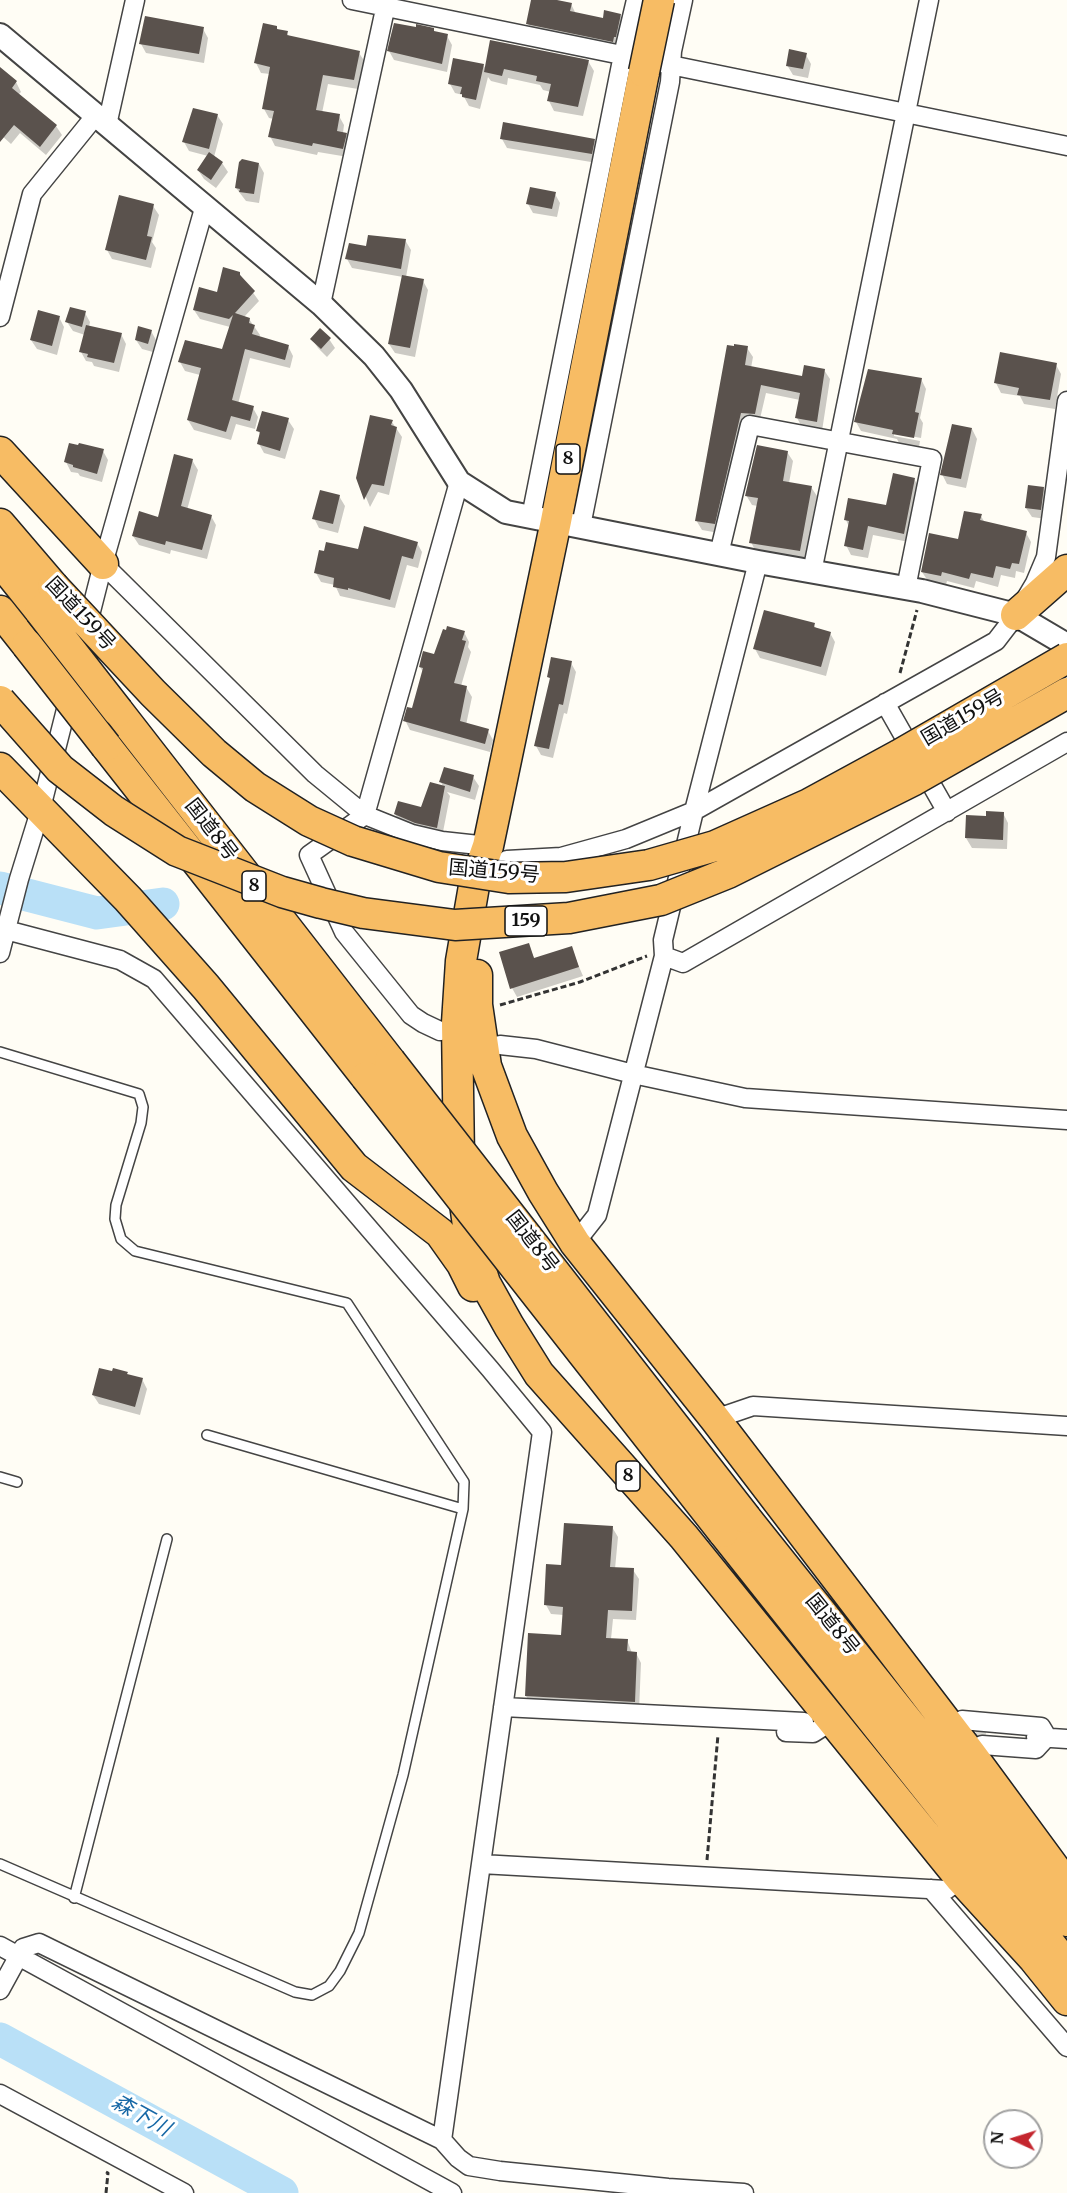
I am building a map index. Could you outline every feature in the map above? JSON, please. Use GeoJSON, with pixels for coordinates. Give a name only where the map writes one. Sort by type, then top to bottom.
{"type":"FeatureCollection","features":[{"type":"Feature","properties":{"kind":"highway","name":"8"},"geometry":{"type":"LineString","coordinates":[[658,0],[556,521],[497,853],[485,889],[477,957],[477,1005],[486,1066],[512,1136],[575,1243],[715,1419],[951,1727],[978,1743],[1067,1885]]}},
{"type":"Feature","properties":{"kind":"highway"},"geometry":{"type":"LineString","coordinates":[[0,452],[103,564]]}},
{"type":"Feature","properties":{"kind":"highway","name":"国道159号"},"geometry":{"type":"LineString","coordinates":[[0,524],[47,599],[153,693],[214,753],[255,787],[309,821],[353,841],[439,867],[509,878],[566,877],[649,865],[715,846],[809,804],[910,749],[1067,658]]}},
{"type":"Feature","properties":{"kind":"highway","name":"国道8号"},"geometry":{"type":"LineString","coordinates":[[0,561],[47,599],[118,711],[390,1061],[734,1525],[1067,1965]]}},
{"type":"Feature","properties":{"kind":"highway"},"geometry":{"type":"LineString","coordinates":[[1016,615],[1067,570]]}},
{"type":"Feature","properties":{"kind":"highway"},"geometry":{"type":"LineString","coordinates":[[1016,615],[1067,587]]}},
{"type":"Feature","properties":{"kind":"highway","name":"国道8号"},"geometry":{"type":"LineString","coordinates":[[0,611],[366,1077],[734,1525],[1067,1921]]}},
{"type":"Feature","properties":{"kind":"highway","name":"国道159号"},"geometry":{"type":"LineString","coordinates":[[0,701],[60,768],[114,811],[177,851],[282,892],[321,903],[363,913],[455,925],[568,918],[661,900],[728,873],[893,790],[1067,693]]}},
{"type":"Feature","properties":{"kind":"highway"},"geometry":{"type":"LineString","coordinates":[[0,768],[41,808],[206,987],[354,1167],[440,1233],[462,1264],[482,1305],[501,1334],[539,1374]]}},
{"type":"Feature","properties":{"kind":"highway","name":"8"},"geometry":{"type":"LineString","coordinates":[[497,853],[474,886],[461,961],[457,1023],[459,1159],[469,1233],[485,1283],[539,1374],[684,1537],[816,1713],[1034,1959],[1067,2000]]}},
{"type":"Feature","properties":{"kind":"street"},"geometry":{"type":"LineString","coordinates":[[0,317],[32,194],[102,120],[135,0]]}},
{"type":"Feature","properties":{"kind":"street"},"geometry":{"type":"LineString","coordinates":[[352,0],[386,4],[646,64],[1067,146]]}},
{"type":"Feature","properties":{"kind":"street"},"geometry":{"type":"LineString","coordinates":[[556,521],[638,207],[646,64],[636,0]]}},
{"type":"Feature","properties":{"kind":"street"},"geometry":{"type":"LineString","coordinates":[[556,521],[600,199],[646,64],[672,51],[683,0]]}},
{"type":"Feature","properties":{"kind":"street"},"geometry":{"type":"LineString","coordinates":[[812,572],[929,0]]}},
{"type":"Feature","properties":{"kind":"street"},"geometry":{"type":"LineString","coordinates":[[321,304],[386,4]]}},
{"type":"Feature","properties":{"kind":"street"},"geometry":{"type":"LineString","coordinates":[[0,35],[321,304],[388,373],[459,482],[506,512],[914,590],[1016,615],[1067,645]]}},
{"type":"Feature","properties":{"kind":"street"},"geometry":{"type":"LineString","coordinates":[[0,952],[41,808],[103,564],[205,205]]}},
{"type":"Feature","properties":{"kind":"street"},"geometry":{"type":"LineString","coordinates":[[103,564],[315,774],[365,815],[412,834],[497,853],[561,857],[626,839],[694,811],[996,641],[1016,615],[1035,583],[1046,557],[1067,401]]}},
{"type":"Feature","properties":{"kind":"street"},"geometry":{"type":"LineString","coordinates":[[719,554],[750,425],[839,441],[932,459],[914,590]]}},
{"type":"Feature","properties":{"kind":"street"},"geometry":{"type":"LineString","coordinates":[[440,1031],[411,1015],[344,932],[309,855],[365,815],[459,482]]}},
{"type":"Feature","properties":{"kind":"street"},"geometry":{"type":"LineString","coordinates":[[575,1243],[597,1215],[664,956],[663,939],[758,562]]}},
{"type":"Feature","properties":{"kind":"street"},"geometry":{"type":"LineString","coordinates":[[890,701],[947,813]]}},
{"type":"Feature","properties":{"kind":"street"},"geometry":{"type":"LineString","coordinates":[[664,956],[683,963],[1067,742]]}},
{"type":"Feature","properties":{"kind":"street"},"geometry":{"type":"LineString","coordinates":[[6,930],[120,960],[154,979],[542,1432],[442,2140]]}},
{"type":"Feature","properties":{"kind":"street"},"geometry":{"type":"LineString","coordinates":[[500,1045],[536,1049],[633,1074],[745,1098],[1067,1120]]}},
{"type":"Feature","properties":{"kind":"street"},"geometry":{"type":"LineString","coordinates":[[715,1419],[753,1406],[1067,1426]]}},
{"type":"Feature","properties":{"kind":"street"},"geometry":{"type":"LineString","coordinates":[[503,1707],[748,1719],[816,1713]]}},
{"type":"Feature","properties":{"kind":"street"},"geometry":{"type":"LineString","coordinates":[[748,1719],[756,1708],[799,1709],[816,1713]]}},
{"type":"Feature","properties":{"kind":"street"},"geometry":{"type":"LineString","coordinates":[[748,1719],[754,1730],[813,1733],[816,1713]]}},
{"type":"Feature","properties":{"kind":"street"},"geometry":{"type":"LineString","coordinates":[[951,1727],[962,1720],[1041,1727],[1047,1737]]}},
{"type":"Feature","properties":{"kind":"street"},"geometry":{"type":"LineString","coordinates":[[978,1743],[1036,1749],[1047,1737]]}},
{"type":"Feature","properties":{"kind":"street"},"geometry":{"type":"LineString","coordinates":[[978,1743],[1047,1737],[1067,1739]]}},
{"type":"Feature","properties":{"kind":"street"},"geometry":{"type":"LineString","coordinates":[[481,1864],[946,1890],[961,1879]]}},
{"type":"Feature","properties":{"kind":"street"},"geometry":{"type":"LineString","coordinates":[[931,1889],[1067,2047]]}},
{"type":"Feature","properties":{"kind":"street"},"geometry":{"type":"LineString","coordinates":[[0,1990],[23,1948],[39,1943],[442,2140],[458,2158],[469,2166],[668,2188],[744,2193]]}},
{"type":"Feature","properties":{"kind":"street"},"geometry":{"type":"LineString","coordinates":[[0,1946],[17,1958],[452,2193]]}},
{"type":"Feature","properties":{"kind":"street"},"geometry":{"type":"LineString","coordinates":[[0,2094],[184,2193]]}},
{"type":"Feature","properties":{"kind":"lane"},"geometry":{"type":"LineString","coordinates":[[0,1052],[139,1094],[143,1107],[141,1122],[116,1205],[115,1219],[121,1239],[135,1251],[347,1303],[464,1482],[463,1509],[403,1775],[359,1933],[340,1971],[329,1986],[312,1995],[295,1992],[0,1864]]}},
{"type":"Feature","properties":{"kind":"lane"},"geometry":{"type":"LineString","coordinates":[[207,1435],[463,1509]]}},
{"type":"Feature","properties":{"kind":"lane"},"geometry":{"type":"LineString","coordinates":[[0,1477],[17,1482]]}},
{"type":"Feature","properties":{"kind":"lane"},"geometry":{"type":"LineString","coordinates":[[74,1898],[167,1539]]}},
{"type":"Feature","properties":{"kind":"path"},"geometry":{"type":"LineString","coordinates":[[890,701],[914,590]]}},
{"type":"Feature","properties":{"kind":"path"},"geometry":{"type":"LineString","coordinates":[[495,1006],[580,982],[646,956],[664,956]]}},
{"type":"Feature","properties":{"kind":"path"},"geometry":{"type":"LineString","coordinates":[[706,1876],[719,1717]]}},
{"type":"Feature","properties":{"kind":"building"},"geometry":{"type":"Polygon","coordinates":[[[531,0],[557,0],[572,3],[570,11],[603,18],[604,10],[621,14],[616,37],[613,42],[526,24],[531,0]]]}},
{"type":"Feature","properties":{"kind":"building"},"geometry":{"type":"Polygon","coordinates":[[[145,16],[204,27],[199,54],[139,44],[145,16]]]}},
{"type":"Feature","properties":{"kind":"building"},"geometry":{"type":"Polygon","coordinates":[[[263,23],[288,31],[287,35],[360,51],[354,80],[323,75],[316,110],[340,114],[337,131],[347,133],[343,149],[313,143],[312,146],[268,137],[274,111],[262,109],[270,67],[254,63],[263,23]]]}},
{"type":"Feature","properties":{"kind":"building"},"geometry":{"type":"Polygon","coordinates":[[[394,23],[416,27],[416,24],[448,34],[442,64],[387,51],[394,23]]]}},
{"type":"Feature","properties":{"kind":"building"},"geometry":{"type":"Polygon","coordinates":[[[490,40],[589,60],[578,107],[547,101],[551,84],[536,81],[537,76],[504,69],[502,76],[484,72],[490,40]]]}},
{"type":"Feature","properties":{"kind":"building"},"geometry":{"type":"Polygon","coordinates":[[[789,49],[807,53],[803,69],[786,66],[789,49]]]}},
{"type":"Feature","properties":{"kind":"building"},"geometry":{"type":"Polygon","coordinates":[[[453,58],[484,64],[476,100],[462,97],[460,94],[462,87],[448,84],[453,58]]]}},
{"type":"Feature","properties":{"kind":"building"},"geometry":{"type":"Polygon","coordinates":[[[0,67],[17,81],[12,88],[57,125],[40,147],[14,125],[0,142],[0,67]]]}},
{"type":"Feature","properties":{"kind":"building"},"geometry":{"type":"Polygon","coordinates":[[[193,108],[218,114],[209,149],[182,142],[193,108]]]}},
{"type":"Feature","properties":{"kind":"building"},"geometry":{"type":"Polygon","coordinates":[[[503,122],[595,139],[592,154],[500,139],[503,122]]]}},
{"type":"Feature","properties":{"kind":"building"},"geometry":{"type":"Polygon","coordinates":[[[209,152],[223,162],[211,180],[197,170],[209,152]]]}},
{"type":"Feature","properties":{"kind":"building"},"geometry":{"type":"Polygon","coordinates":[[[242,159],[259,163],[254,194],[239,192],[240,189],[235,188],[239,162],[242,159]]]}},
{"type":"Feature","properties":{"kind":"building"},"geometry":{"type":"Polygon","coordinates":[[[530,187],[556,192],[552,209],[526,204],[530,187]]]}},
{"type":"Feature","properties":{"kind":"building"},"geometry":{"type":"Polygon","coordinates":[[[119,195],[154,204],[147,236],[152,237],[146,260],[105,250],[119,195]]]}},
{"type":"Feature","properties":{"kind":"building"},"geometry":{"type":"Polygon","coordinates":[[[368,235],[406,239],[401,269],[345,259],[349,243],[366,246],[368,235]]]}},
{"type":"Feature","properties":{"kind":"building"},"geometry":{"type":"Polygon","coordinates":[[[223,267],[240,272],[240,275],[255,291],[235,313],[250,318],[249,323],[255,325],[252,334],[289,345],[285,360],[245,349],[232,400],[254,406],[250,421],[231,416],[226,432],[187,420],[201,368],[178,362],[185,340],[222,349],[233,315],[229,319],[193,310],[199,287],[217,292],[223,267]]]}},
{"type":"Feature","properties":{"kind":"building"},"geometry":{"type":"Polygon","coordinates":[[[402,275],[424,279],[410,348],[388,344],[402,275]]]}},
{"type":"Feature","properties":{"kind":"building"},"geometry":{"type":"Polygon","coordinates":[[[70,307],[86,311],[82,327],[65,322],[70,307]]]}},
{"type":"Feature","properties":{"kind":"building"},"geometry":{"type":"Polygon","coordinates":[[[38,310],[60,316],[52,346],[30,340],[38,310]]]}},
{"type":"Feature","properties":{"kind":"building"},"geometry":{"type":"Polygon","coordinates":[[[86,325],[122,333],[114,363],[87,357],[88,354],[79,352],[86,325]]]}},
{"type":"Feature","properties":{"kind":"building"},"geometry":{"type":"Polygon","coordinates":[[[138,326],[152,330],[148,344],[135,340],[138,326]]]}},
{"type":"Feature","properties":{"kind":"building"},"geometry":{"type":"Polygon","coordinates":[[[320,328],[331,338],[321,349],[310,339],[320,328]]]}},
{"type":"Feature","properties":{"kind":"building"},"geometry":{"type":"Polygon","coordinates":[[[734,344],[748,346],[745,365],[802,376],[804,365],[825,369],[817,422],[795,418],[800,393],[761,385],[755,414],[741,413],[715,524],[695,521],[727,345],[734,346],[734,344]]]}},
{"type":"Feature","properties":{"kind":"building"},"geometry":{"type":"Polygon","coordinates":[[[1000,352],[1057,363],[1050,400],[1017,395],[1019,388],[994,383],[1000,352]]]}},
{"type":"Feature","properties":{"kind":"building"},"geometry":{"type":"Polygon","coordinates":[[[868,369],[922,378],[915,412],[919,413],[914,438],[892,434],[893,430],[854,422],[868,369]]]}},
{"type":"Feature","properties":{"kind":"building"},"geometry":{"type":"Polygon","coordinates":[[[262,411],[289,418],[280,451],[257,444],[260,432],[256,431],[262,411]]]}},
{"type":"Feature","properties":{"kind":"building"},"geometry":{"type":"Polygon","coordinates":[[[370,415],[393,420],[391,425],[397,427],[384,486],[372,484],[364,500],[356,478],[370,415]]]}},
{"type":"Feature","properties":{"kind":"building"},"geometry":{"type":"Polygon","coordinates":[[[952,424],[972,428],[961,479],[940,475],[952,424]]]}},
{"type":"Feature","properties":{"kind":"building"},"geometry":{"type":"Polygon","coordinates":[[[69,443],[104,449],[97,474],[64,462],[69,443]]]}},
{"type":"Feature","properties":{"kind":"building"},"geometry":{"type":"Polygon","coordinates":[[[757,445],[788,451],[783,481],[812,486],[800,551],[749,543],[758,498],[745,496],[757,445]]]}},
{"type":"Feature","properties":{"kind":"building"},"geometry":{"type":"Polygon","coordinates":[[[174,454],[193,459],[181,506],[212,515],[202,550],[166,541],[165,545],[132,536],[139,511],[158,517],[174,454]]]}},
{"type":"Feature","properties":{"kind":"building"},"geometry":{"type":"Polygon","coordinates":[[[893,473],[915,478],[904,534],[868,526],[863,550],[844,546],[849,521],[844,520],[848,498],[886,505],[893,473]]]}},
{"type":"Feature","properties":{"kind":"building"},"geometry":{"type":"Polygon","coordinates":[[[1028,485],[1044,487],[1041,510],[1025,508],[1028,485]]]}},
{"type":"Feature","properties":{"kind":"building"},"geometry":{"type":"Polygon","coordinates":[[[320,490],[340,495],[333,524],[312,519],[320,490]]]}},
{"type":"Feature","properties":{"kind":"building"},"geometry":{"type":"Polygon","coordinates":[[[964,511],[982,514],[980,520],[1027,531],[1019,564],[1012,563],[1010,569],[996,566],[993,578],[971,573],[969,579],[942,572],[941,576],[921,572],[929,533],[958,539],[964,511]]]}},
{"type":"Feature","properties":{"kind":"building"},"geometry":{"type":"Polygon","coordinates":[[[364,526],[418,542],[413,559],[402,556],[390,600],[348,588],[348,590],[333,587],[334,578],[314,573],[319,550],[324,551],[326,542],[358,549],[364,526]]]}},
{"type":"Feature","properties":{"kind":"building"},"geometry":{"type":"Polygon","coordinates":[[[764,610],[815,623],[814,627],[831,632],[821,667],[753,649],[764,610]]]}},
{"type":"Feature","properties":{"kind":"building"},"geometry":{"type":"Polygon","coordinates":[[[447,626],[465,631],[462,640],[466,641],[454,683],[467,686],[460,721],[489,729],[485,744],[403,721],[407,707],[412,708],[423,668],[419,667],[423,651],[434,654],[443,629],[446,630],[447,626]]]}},
{"type":"Feature","properties":{"kind":"building"},"geometry":{"type":"Polygon","coordinates":[[[551,657],[572,661],[563,705],[559,704],[549,749],[534,746],[550,678],[547,677],[551,657]]]}},
{"type":"Feature","properties":{"kind":"building"},"geometry":{"type":"Polygon","coordinates":[[[444,767],[474,775],[470,792],[439,782],[444,767]]]}},
{"type":"Feature","properties":{"kind":"building"},"geometry":{"type":"Polygon","coordinates":[[[430,782],[445,786],[437,828],[415,823],[394,814],[398,801],[421,807],[430,782]]]}},
{"type":"Feature","properties":{"kind":"building"},"geometry":{"type":"Polygon","coordinates":[[[986,811],[1004,812],[1003,840],[965,838],[966,815],[986,816],[986,811]]]}},
{"type":"Feature","properties":{"kind":"building"},"geometry":{"type":"Polygon","coordinates":[[[529,943],[534,958],[572,946],[579,967],[510,989],[499,952],[529,943]]]}},
{"type":"Feature","properties":{"kind":"building"},"geometry":{"type":"Polygon","coordinates":[[[99,1368],[112,1371],[113,1368],[143,1378],[135,1407],[92,1395],[99,1368]]]}},
{"type":"Feature","properties":{"kind":"building"},"geometry":{"type":"Polygon","coordinates":[[[564,1523],[613,1526],[610,1567],[634,1568],[632,1611],[608,1610],[606,1638],[628,1639],[627,1651],[637,1652],[635,1702],[525,1696],[528,1633],[561,1635],[563,1607],[544,1605],[546,1564],[561,1565],[564,1523]]]}},
{"type":"Feature","properties":{"kind":"waterway"},"geometry":{"type":"LineString","coordinates":[[0,888],[97,913],[163,904]]}},
{"type":"Feature","properties":{"kind":"waterway","name":"森下川"},"geometry":{"type":"LineString","coordinates":[[0,2039],[282,2193]]}},
{"type":"Feature","properties":{"kind":"tunnel"},"geometry":{"type":"LineString","coordinates":[[949,1731],[986,1733]]}}]}
